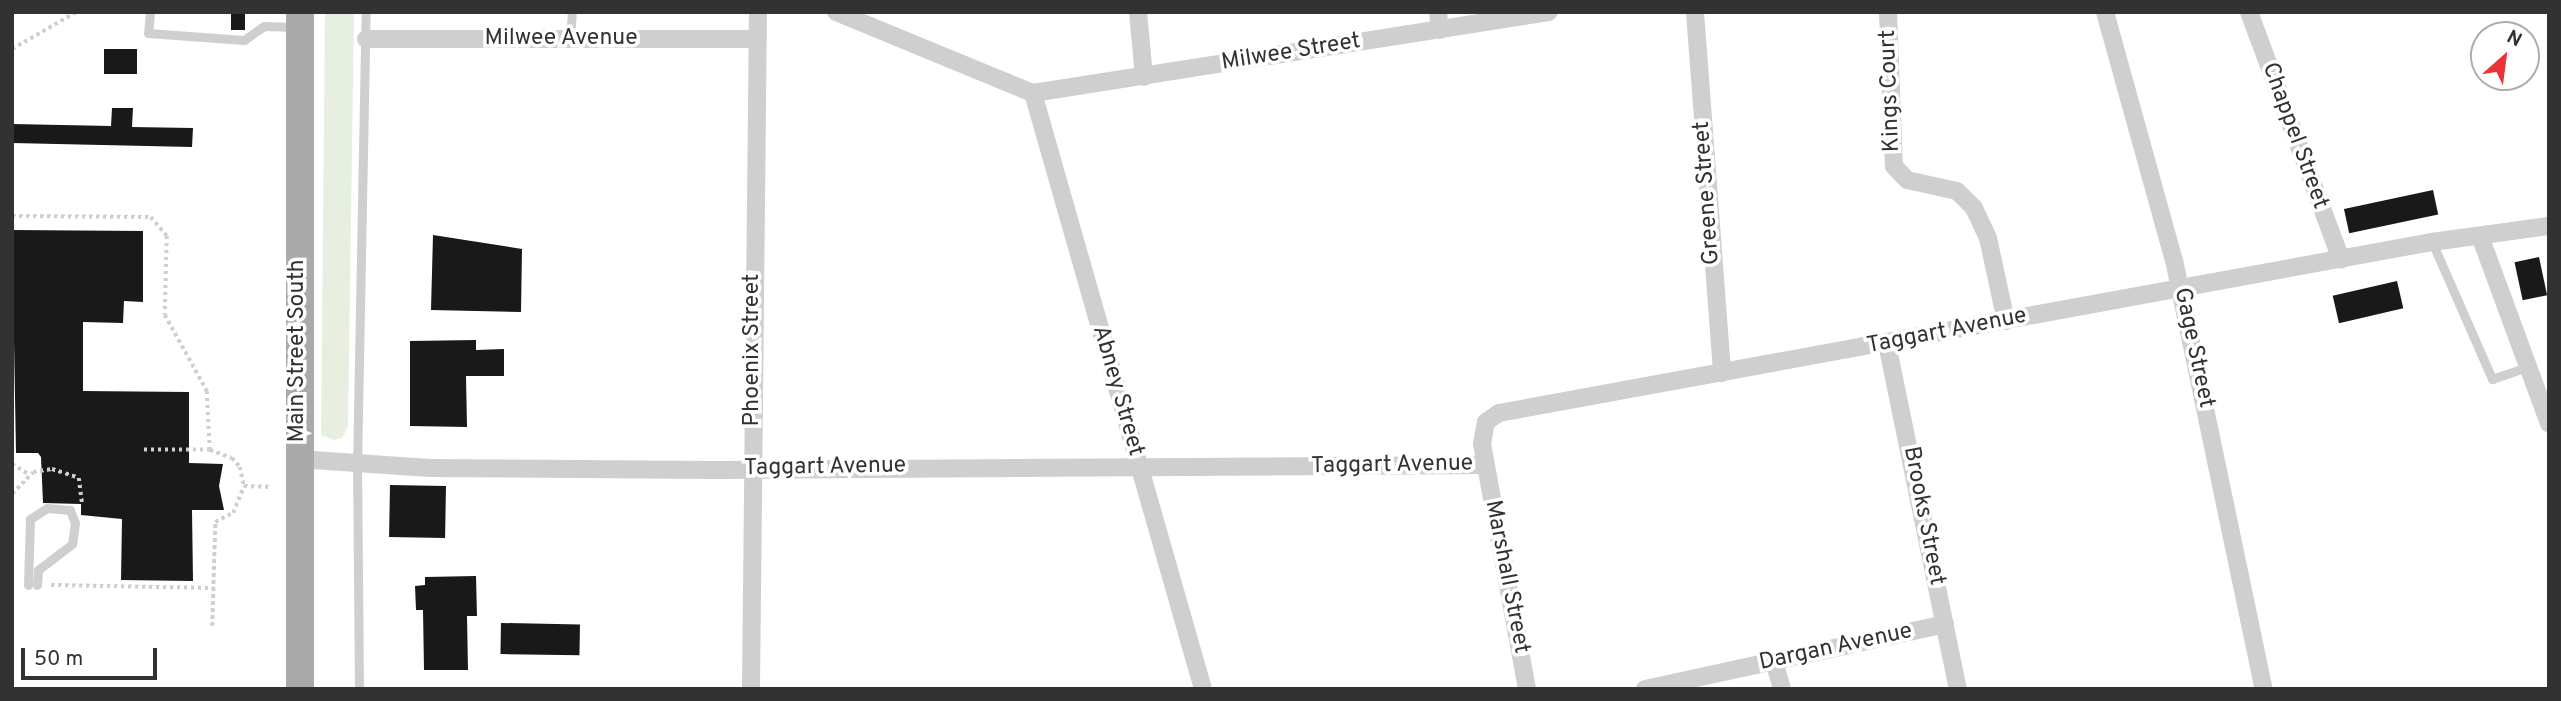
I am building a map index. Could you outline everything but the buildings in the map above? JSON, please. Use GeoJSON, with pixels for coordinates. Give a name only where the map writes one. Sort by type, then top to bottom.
{"type":"FeatureCollection","features":[{"type":"Feature","properties":{"kind":"main road","name":"Main Street South"},"geometry":{"type":"LineString","coordinates":[[300,20],[300,689]]}},
{"type":"Feature","properties":{"kind":"street","name":"Phoenix Street"},"geometry":{"type":"LineString","coordinates":[[751,689],[758,12]]}},
{"type":"Feature","properties":{"kind":"street"},"geometry":{"type":"LineString","coordinates":[[836,12],[1034,93]]}},
{"type":"Feature","properties":{"kind":"street"},"geometry":{"type":"LineString","coordinates":[[1138,12],[1144,77]]}},
{"type":"Feature","properties":{"kind":"street","name":"Milwee Street"},"geometry":{"type":"LineString","coordinates":[[1034,93],[1144,77],[1439,21],[1549,12]]}},
{"type":"Feature","properties":{"kind":"street","name":"Greene Street"},"geometry":{"type":"LineString","coordinates":[[1695,12],[1722,373]]}},
{"type":"Feature","properties":{"kind":"street","name":"Kings Court"},"geometry":{"type":"LineString","coordinates":[[1888,12],[1894,166],[1907,180],[1957,191],[1974,208],[1988,238],[2007,321]]}},
{"type":"Feature","properties":{"kind":"street","name":"Gage Street"},"geometry":{"type":"LineString","coordinates":[[2105,12],[2180,288],[2264,689]]}},
{"type":"Feature","properties":{"kind":"street","name":"Chappel Street"},"geometry":{"type":"LineString","coordinates":[[2249,12],[2341,259]]}},
{"type":"Feature","properties":{"kind":"street","name":"Milwee Avenue"},"geometry":{"type":"LineString","coordinates":[[366,39],[757,40]]}},
{"type":"Feature","properties":{"kind":"street","name":"Abney Street"},"geometry":{"type":"LineString","coordinates":[[1034,93],[1203,689]]}},
{"type":"Feature","properties":{"kind":"street","name":"Taggart Avenue"},"geometry":{"type":"LineString","coordinates":[[298,459],[357,465],[752,468],[1486,465],[1482,435],[1486,422],[1499,412],[1887,344],[2432,242],[2549,226]]}},
{"type":"Feature","properties":{"kind":"street"},"geometry":{"type":"LineString","coordinates":[[2480,236],[2549,424]]}},
{"type":"Feature","properties":{"kind":"street","name":"Brooks Street"},"geometry":{"type":"LineString","coordinates":[[1887,344],[1958,689]]}},
{"type":"Feature","properties":{"kind":"street","name":"Marshall Street"},"geometry":{"type":"LineString","coordinates":[[1486,465],[1527,689]]}},
{"type":"Feature","properties":{"kind":"street","name":"Dargan Avenue"},"geometry":{"type":"LineString","coordinates":[[1645,689],[1945,624]]}},
{"type":"Feature","properties":{"kind":"street"},"geometry":{"type":"LineString","coordinates":[[1774,661],[1782,689]]}},
{"type":"Feature","properties":{"kind":"lane"},"geometry":{"type":"LineString","coordinates":[[150,12],[148,33],[244,40],[264,26],[300,20]]}},
{"type":"Feature","properties":{"kind":"lane"},"geometry":{"type":"LineString","coordinates":[[359,689],[357,465],[366,12]]}},
{"type":"Feature","properties":{"kind":"lane"},"geometry":{"type":"LineString","coordinates":[[570,39],[572,12]]}},
{"type":"Feature","properties":{"kind":"lane"},"geometry":{"type":"LineString","coordinates":[[2432,242],[2492,379],[2527,367]]}},
{"type":"Feature","properties":{"kind":"lane"},"geometry":{"type":"LineString","coordinates":[[47,508],[70,510],[75,523],[72,544],[38,570],[32,585],[30,519],[47,508]]}},
{"type":"Feature","properties":{"kind":"path"},"geometry":{"type":"LineString","coordinates":[[12,49],[76,12]]}},
{"type":"Feature","properties":{"kind":"path"},"geometry":{"type":"LineString","coordinates":[[12,216],[151,217],[167,236],[165,316],[207,391],[210,450]]}},
{"type":"Feature","properties":{"kind":"path"},"geometry":{"type":"LineString","coordinates":[[144,450],[210,450],[232,458],[240,467],[244,486],[233,513],[215,523],[212,626]]}},
{"type":"Feature","properties":{"kind":"path"},"geometry":{"type":"LineString","coordinates":[[12,464],[30,475]]}},
{"type":"Feature","properties":{"kind":"path"},"geometry":{"type":"LineString","coordinates":[[244,486],[272,487]]}},
{"type":"Feature","properties":{"kind":"path"},"geometry":{"type":"LineString","coordinates":[[32,585],[213,588]]}},
{"type":"Feature","properties":{"kind":"shaded area"},"geometry":{"type":"Polygon","coordinates":[[[325,12],[354,12],[348,427],[342,438],[334,440],[321,435],[325,12]]]}}]}
